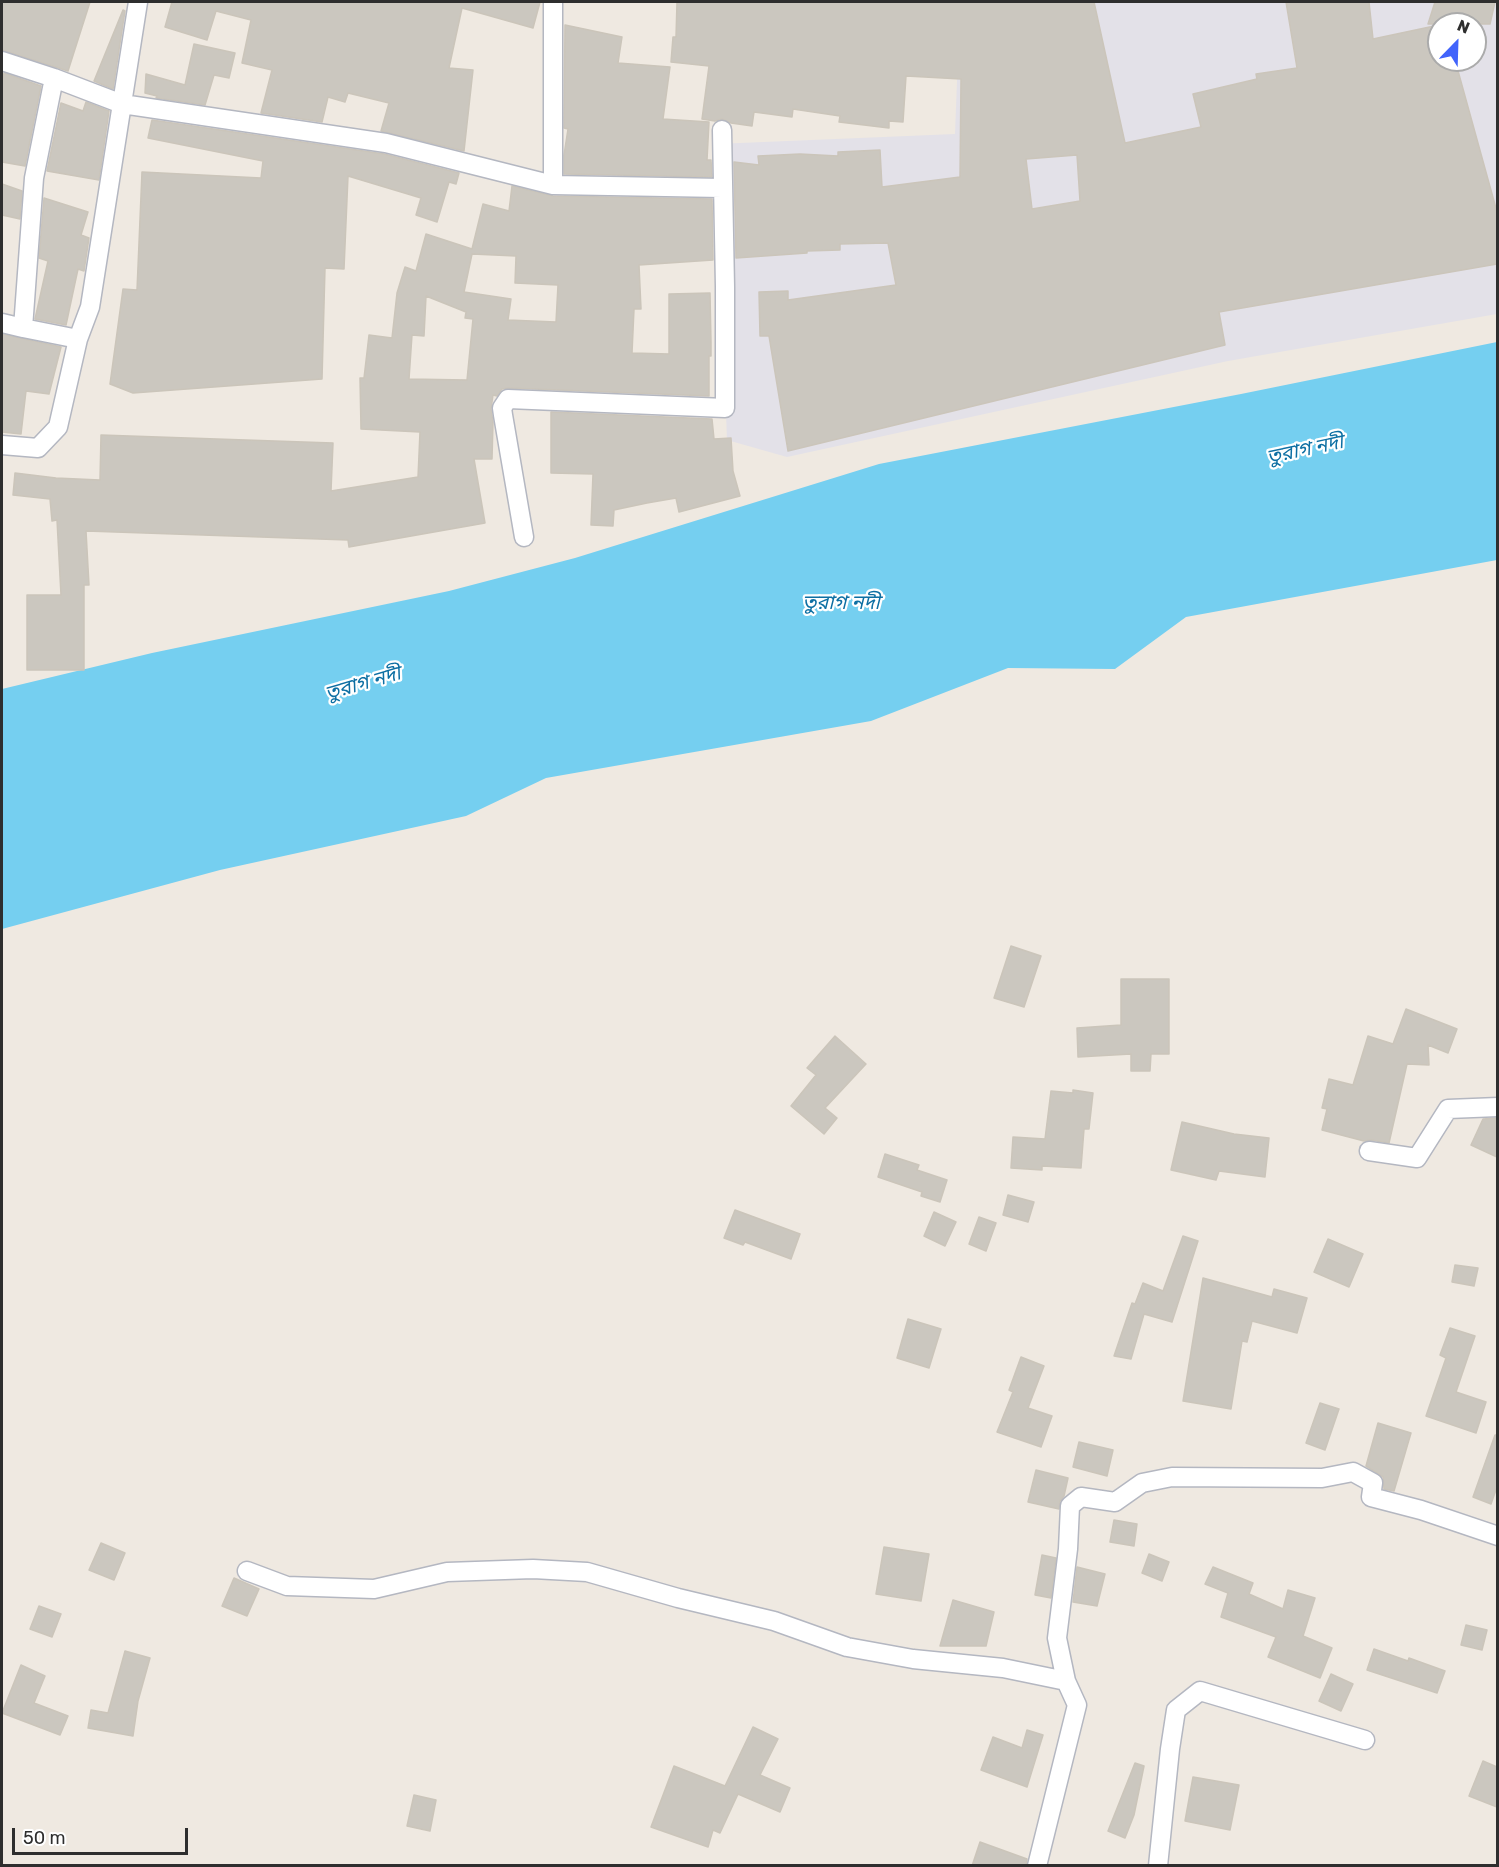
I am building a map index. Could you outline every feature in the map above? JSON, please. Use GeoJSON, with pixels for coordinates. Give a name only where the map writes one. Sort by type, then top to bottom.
{"type":"FeatureCollection","features":[{"type":"Feature","properties":{"kind":"street"},"geometry":{"type":"LineString","coordinates":[[2,445],[38,448],[58,427],[78,339],[90,307],[138,2]]}},
{"type":"Feature","properties":{"kind":"street"},"geometry":{"type":"LineString","coordinates":[[553,2],[554,185]]}},
{"type":"Feature","properties":{"kind":"street"},"geometry":{"type":"LineString","coordinates":[[2,61],[122,104],[386,143],[554,185],[722,188]]}},
{"type":"Feature","properties":{"kind":"street"},"geometry":{"type":"LineString","coordinates":[[23,328],[34,178],[54,78]]}},
{"type":"Feature","properties":{"kind":"street"},"geometry":{"type":"LineString","coordinates":[[524,537],[502,408],[508,399],[724,408],[725,287],[722,130]]}},
{"type":"Feature","properties":{"kind":"street"},"geometry":{"type":"LineString","coordinates":[[2,323],[78,339]]}},
{"type":"Feature","properties":{"kind":"street"},"geometry":{"type":"LineString","coordinates":[[1369,1151],[1417,1158],[1448,1109],[1497,1107]]}},
{"type":"Feature","properties":{"kind":"street"},"geometry":{"type":"LineString","coordinates":[[1038,1866],[1077,1705],[1066,1681],[1057,1638],[1068,1549],[1070,1506],[1081,1497],[1115,1502],[1142,1483],[1172,1477],[1322,1478],[1353,1472],[1373,1483],[1371,1497],[1421,1510],[1497,1536]]}},
{"type":"Feature","properties":{"kind":"street"},"geometry":{"type":"LineString","coordinates":[[247,1571],[287,1586],[374,1589],[447,1572],[533,1569],[586,1572],[678,1598],[774,1621],[847,1647],[913,1659],[1003,1668],[1066,1681]]}},
{"type":"Feature","properties":{"kind":"street"},"geometry":{"type":"LineString","coordinates":[[1158,1866],[1176,1710],[1200,1691],[1365,1740]]}},
{"type":"Feature","properties":{"kind":"shaded area"},"geometry":{"type":"Polygon","coordinates":[[[960,2],[1497,2],[1497,314],[1228,361],[787,457],[727,440],[716,144],[955,134],[960,2]]]}},
{"type":"Feature","properties":{"kind":"water","name":"তুরাগ নদী"},"geometry":{"type":"Polygon","coordinates":[[[1497,342],[1497,560],[1186,617],[1115,669],[1008,668],[871,721],[546,778],[466,816],[220,870],[2,929],[2,689],[152,653],[449,591],[575,558],[879,464],[1497,342]]]}},
{"type":"Feature","properties":{"kind":"building"},"geometry":{"type":"Polygon","coordinates":[[[2,2],[90,2],[68,71],[2,50],[2,2]]]}},
{"type":"Feature","properties":{"kind":"building"},"geometry":{"type":"Polygon","coordinates":[[[172,2],[540,2],[533,28],[462,8],[449,68],[473,70],[464,151],[381,131],[389,103],[348,93],[345,102],[328,97],[322,122],[261,113],[272,70],[242,63],[251,20],[216,11],[207,40],[165,27],[172,2]]]}},
{"type":"Feature","properties":{"kind":"building"},"geometry":{"type":"Polygon","coordinates":[[[677,2],[1094,2],[1125,143],[1201,127],[1193,94],[1257,79],[1256,74],[1297,68],[1286,2],[1369,2],[1373,39],[1427,28],[1427,72],[1458,72],[1497,212],[1497,264],[1219,312],[1225,345],[788,451],[769,336],[760,336],[759,292],[788,291],[788,300],[896,285],[888,243],[840,244],[840,250],[736,258],[734,162],[759,165],[758,156],[800,154],[838,156],[838,152],[880,150],[882,187],[960,177],[961,79],[906,76],[903,122],[889,121],[889,128],[839,122],[840,116],[793,109],[792,117],[754,112],[752,126],[731,123],[722,119],[715,121],[702,119],[709,66],[671,62],[673,37],[676,37],[677,2]],[[1077,155],[1026,159],[1032,209],[1080,201],[1077,155]]]}},
{"type":"Feature","properties":{"kind":"building"},"geometry":{"type":"Polygon","coordinates":[[[1435,2],[1495,2],[1490,24],[1487,24],[1487,12],[1432,12],[1435,2]]]}},
{"type":"Feature","properties":{"kind":"building"},"geometry":{"type":"Polygon","coordinates":[[[123,10],[125,11],[113,89],[94,81],[123,10]]]}},
{"type":"Feature","properties":{"kind":"building"},"geometry":{"type":"Polygon","coordinates":[[[565,25],[622,37],[618,63],[670,67],[663,119],[709,122],[707,160],[711,160],[712,177],[564,174],[568,129],[564,128],[565,25]]]}},
{"type":"Feature","properties":{"kind":"building"},"geometry":{"type":"Polygon","coordinates":[[[194,44],[235,53],[229,78],[214,75],[205,105],[156,98],[157,96],[145,93],[146,74],[185,85],[194,44]]]}},
{"type":"Feature","properties":{"kind":"building"},"geometry":{"type":"Polygon","coordinates":[[[4,73],[41,86],[25,166],[2,162],[2,81],[4,73]]]}},
{"type":"Feature","properties":{"kind":"building"},"geometry":{"type":"Polygon","coordinates":[[[86,102],[109,111],[99,180],[47,171],[61,103],[83,111],[86,102]]]}},
{"type":"Feature","properties":{"kind":"building"},"geometry":{"type":"Polygon","coordinates":[[[152,120],[384,154],[459,173],[456,184],[449,182],[437,222],[416,215],[421,198],[348,176],[344,269],[325,268],[322,379],[133,393],[110,384],[123,289],[137,290],[142,172],[261,178],[263,161],[148,138],[152,120]]]}},
{"type":"Feature","properties":{"kind":"building"},"geometry":{"type":"Polygon","coordinates":[[[2,184],[22,191],[20,219],[2,215],[2,184]]]}},
{"type":"Feature","properties":{"kind":"building"},"geometry":{"type":"Polygon","coordinates":[[[512,186],[553,196],[712,199],[713,260],[639,265],[641,309],[634,309],[632,353],[669,354],[669,294],[710,293],[709,396],[502,389],[497,396],[493,395],[491,409],[492,459],[474,459],[485,523],[349,547],[348,540],[86,531],[89,585],[84,585],[84,670],[27,670],[27,595],[61,595],[57,520],[52,521],[50,499],[13,495],[15,473],[100,480],[101,435],[333,443],[331,491],[418,477],[420,432],[361,429],[360,378],[364,378],[369,335],[392,338],[397,293],[405,267],[416,271],[426,234],[472,249],[483,204],[509,211],[512,186]],[[472,254],[464,292],[511,299],[508,320],[556,322],[558,285],[515,283],[516,256],[472,254]],[[426,296],[424,336],[412,335],[409,379],[467,380],[473,319],[465,318],[466,312],[426,296]]]}},
{"type":"Feature","properties":{"kind":"building"},"geometry":{"type":"Polygon","coordinates":[[[44,198],[88,212],[81,235],[89,238],[84,271],[78,269],[66,325],[35,319],[48,261],[39,258],[44,198]]]}},
{"type":"Feature","properties":{"kind":"building"},"geometry":{"type":"Polygon","coordinates":[[[2,334],[61,347],[49,394],[26,391],[21,434],[2,432],[2,334]]]}},
{"type":"Feature","properties":{"kind":"building"},"geometry":{"type":"Polygon","coordinates":[[[551,412],[712,419],[714,439],[731,438],[733,471],[740,496],[679,512],[676,498],[647,503],[614,510],[613,526],[591,525],[593,474],[551,473],[551,412]]]}},
{"type":"Feature","properties":{"kind":"building"},"geometry":{"type":"Polygon","coordinates":[[[1011,946],[1041,956],[1024,1007],[994,998],[1011,946]]]}},
{"type":"Feature","properties":{"kind":"building"},"geometry":{"type":"Polygon","coordinates":[[[1121,979],[1169,979],[1169,1054],[1151,1054],[1150,1071],[1131,1071],[1131,1054],[1078,1057],[1077,1028],[1121,1025],[1121,979]]]}},
{"type":"Feature","properties":{"kind":"building"},"geometry":{"type":"Polygon","coordinates":[[[1406,1009],[1457,1029],[1448,1053],[1428,1045],[1429,1065],[1407,1064],[1389,1143],[1364,1141],[1322,1130],[1327,1109],[1322,1108],[1329,1079],[1353,1085],[1368,1036],[1393,1044],[1406,1009]]]}},
{"type":"Feature","properties":{"kind":"building"},"geometry":{"type":"Polygon","coordinates":[[[835,1036],[866,1064],[825,1108],[837,1118],[824,1134],[791,1106],[816,1075],[807,1068],[835,1036]]]}},
{"type":"Feature","properties":{"kind":"building"},"geometry":{"type":"Polygon","coordinates":[[[1073,1090],[1093,1093],[1089,1129],[1084,1129],[1081,1168],[1042,1166],[1042,1170],[1011,1168],[1013,1137],[1045,1139],[1051,1091],[1073,1093],[1073,1090]]]}},
{"type":"Feature","properties":{"kind":"building"},"geometry":{"type":"Polygon","coordinates":[[[1497,1118],[1497,1157],[1471,1145],[1483,1119],[1497,1118]]]}},
{"type":"Feature","properties":{"kind":"building"},"geometry":{"type":"Polygon","coordinates":[[[1182,1122],[1234,1134],[1269,1138],[1265,1177],[1219,1171],[1216,1180],[1171,1170],[1182,1122]]]}},
{"type":"Feature","properties":{"kind":"building"},"geometry":{"type":"Polygon","coordinates":[[[885,1154],[919,1165],[917,1170],[947,1180],[940,1202],[921,1196],[922,1192],[878,1177],[885,1154]]]}},
{"type":"Feature","properties":{"kind":"building"},"geometry":{"type":"Polygon","coordinates":[[[1008,1195],[1034,1202],[1028,1222],[1003,1215],[1008,1195]]]}},
{"type":"Feature","properties":{"kind":"building"},"geometry":{"type":"Polygon","coordinates":[[[735,1210],[800,1234],[791,1259],[745,1242],[743,1245],[724,1238],[735,1210]]]}},
{"type":"Feature","properties":{"kind":"building"},"geometry":{"type":"Polygon","coordinates":[[[934,1212],[956,1222],[945,1246],[924,1236],[934,1212]]]}},
{"type":"Feature","properties":{"kind":"building"},"geometry":{"type":"Polygon","coordinates":[[[979,1217],[996,1223],[986,1251],[969,1244],[979,1217]]]}},
{"type":"Feature","properties":{"kind":"building"},"geometry":{"type":"Polygon","coordinates":[[[1183,1236],[1198,1241],[1172,1322],[1144,1314],[1131,1359],[1114,1356],[1132,1303],[1135,1304],[1143,1283],[1163,1291],[1183,1236]]]}},
{"type":"Feature","properties":{"kind":"building"},"geometry":{"type":"Polygon","coordinates":[[[1328,1239],[1363,1254],[1349,1287],[1314,1272],[1328,1239]]]}},
{"type":"Feature","properties":{"kind":"building"},"geometry":{"type":"Polygon","coordinates":[[[1455,1265],[1478,1268],[1474,1286],[1452,1282],[1455,1265]]]}},
{"type":"Feature","properties":{"kind":"building"},"geometry":{"type":"Polygon","coordinates":[[[1203,1278],[1272,1297],[1274,1289],[1307,1298],[1297,1333],[1252,1321],[1247,1342],[1242,1341],[1231,1409],[1183,1401],[1203,1278]]]}},
{"type":"Feature","properties":{"kind":"building"},"geometry":{"type":"Polygon","coordinates":[[[908,1319],[941,1329],[929,1368],[897,1358],[908,1319]]]}},
{"type":"Feature","properties":{"kind":"building"},"geometry":{"type":"Polygon","coordinates":[[[1450,1328],[1475,1336],[1456,1392],[1486,1402],[1476,1433],[1426,1416],[1446,1358],[1440,1355],[1450,1328]]]}},
{"type":"Feature","properties":{"kind":"building"},"geometry":{"type":"Polygon","coordinates":[[[1021,1357],[1044,1366],[1028,1408],[1052,1416],[1041,1447],[997,1432],[1013,1392],[1009,1390],[1021,1357]]]}},
{"type":"Feature","properties":{"kind":"building"},"geometry":{"type":"Polygon","coordinates":[[[1320,1403],[1339,1409],[1325,1450],[1306,1443],[1320,1403]]]}},
{"type":"Feature","properties":{"kind":"building"},"geometry":{"type":"Polygon","coordinates":[[[1378,1423],[1411,1433],[1394,1491],[1384,1489],[1383,1477],[1366,1466],[1378,1423]]]}},
{"type":"Feature","properties":{"kind":"building"},"geometry":{"type":"Polygon","coordinates":[[[1495,1435],[1497,1435],[1497,1487],[1491,1504],[1473,1497],[1495,1435]]]}},
{"type":"Feature","properties":{"kind":"building"},"geometry":{"type":"Polygon","coordinates":[[[1079,1442],[1113,1450],[1107,1476],[1073,1467],[1079,1442]]]}},
{"type":"Feature","properties":{"kind":"building"},"geometry":{"type":"Polygon","coordinates":[[[1036,1470],[1068,1478],[1059,1509],[1028,1502],[1036,1470]]]}},
{"type":"Feature","properties":{"kind":"building"},"geometry":{"type":"Polygon","coordinates":[[[1114,1520],[1137,1524],[1134,1546],[1110,1542],[1114,1520]]]}},
{"type":"Feature","properties":{"kind":"building"},"geometry":{"type":"Polygon","coordinates":[[[101,1543],[125,1553],[114,1580],[89,1570],[101,1543]]]}},
{"type":"Feature","properties":{"kind":"building"},"geometry":{"type":"Polygon","coordinates":[[[884,1547],[929,1554],[921,1601],[876,1594],[884,1547]]]}},
{"type":"Feature","properties":{"kind":"building"},"geometry":{"type":"Polygon","coordinates":[[[1149,1554],[1169,1562],[1162,1581],[1142,1573],[1149,1554]]]}},
{"type":"Feature","properties":{"kind":"building"},"geometry":{"type":"Polygon","coordinates":[[[1042,1555],[1056,1558],[1051,1598],[1035,1595],[1042,1555]]]}},
{"type":"Feature","properties":{"kind":"building"},"geometry":{"type":"Polygon","coordinates":[[[1077,1567],[1105,1574],[1097,1606],[1073,1602],[1077,1567]]]}},
{"type":"Feature","properties":{"kind":"building"},"geometry":{"type":"Polygon","coordinates":[[[1213,1567],[1253,1583],[1249,1594],[1283,1609],[1288,1590],[1315,1598],[1303,1636],[1332,1648],[1320,1678],[1268,1657],[1276,1637],[1221,1617],[1228,1593],[1205,1584],[1213,1567]]]}},
{"type":"Feature","properties":{"kind":"building"},"geometry":{"type":"Polygon","coordinates":[[[234,1578],[259,1589],[247,1616],[222,1606],[234,1578]]]}},
{"type":"Feature","properties":{"kind":"building"},"geometry":{"type":"Polygon","coordinates":[[[953,1600],[994,1612],[986,1646],[940,1646],[953,1600]]]}},
{"type":"Feature","properties":{"kind":"building"},"geometry":{"type":"Polygon","coordinates":[[[39,1606],[61,1614],[52,1637],[30,1629],[39,1606]]]}},
{"type":"Feature","properties":{"kind":"building"},"geometry":{"type":"Polygon","coordinates":[[[1466,1625],[1487,1630],[1482,1650],[1461,1645],[1466,1625]]]}},
{"type":"Feature","properties":{"kind":"building"},"geometry":{"type":"Polygon","coordinates":[[[1374,1649],[1445,1671],[1437,1693],[1367,1670],[1374,1649]]]}},
{"type":"Feature","properties":{"kind":"building"},"geometry":{"type":"Polygon","coordinates":[[[125,1651],[150,1658],[138,1701],[133,1736],[88,1728],[91,1710],[108,1713],[125,1651]]]}},
{"type":"Feature","properties":{"kind":"building"},"geometry":{"type":"Polygon","coordinates":[[[21,1665],[45,1676],[34,1703],[68,1716],[60,1735],[2,1713],[21,1665]]]}},
{"type":"Feature","properties":{"kind":"building"},"geometry":{"type":"Polygon","coordinates":[[[1331,1674],[1353,1684],[1341,1711],[1319,1701],[1331,1674]]]}},
{"type":"Feature","properties":{"kind":"building"},"geometry":{"type":"Polygon","coordinates":[[[753,1727],[778,1739],[760,1775],[790,1788],[780,1812],[738,1794],[720,1833],[713,1830],[708,1847],[651,1827],[674,1766],[725,1786],[753,1727]]]}},
{"type":"Feature","properties":{"kind":"building"},"geometry":{"type":"Polygon","coordinates":[[[1027,1730],[1043,1735],[1027,1787],[981,1770],[993,1737],[1022,1748],[1027,1730]]]}},
{"type":"Feature","properties":{"kind":"building"},"geometry":{"type":"Polygon","coordinates":[[[1483,1761],[1497,1767],[1497,1807],[1469,1796],[1483,1761]]]}},
{"type":"Feature","properties":{"kind":"building"},"geometry":{"type":"Polygon","coordinates":[[[1135,1763],[1144,1766],[1134,1815],[1125,1838],[1108,1831],[1135,1763]]]}},
{"type":"Feature","properties":{"kind":"building"},"geometry":{"type":"Polygon","coordinates":[[[1193,1777],[1239,1785],[1230,1830],[1185,1821],[1193,1777]]]}},
{"type":"Feature","properties":{"kind":"building"},"geometry":{"type":"Polygon","coordinates":[[[414,1795],[436,1800],[430,1831],[407,1826],[414,1795]]]}},
{"type":"Feature","properties":{"kind":"building"},"geometry":{"type":"Polygon","coordinates":[[[980,1842],[1027,1859],[1026,1866],[972,1866],[980,1842]]]}}]}
